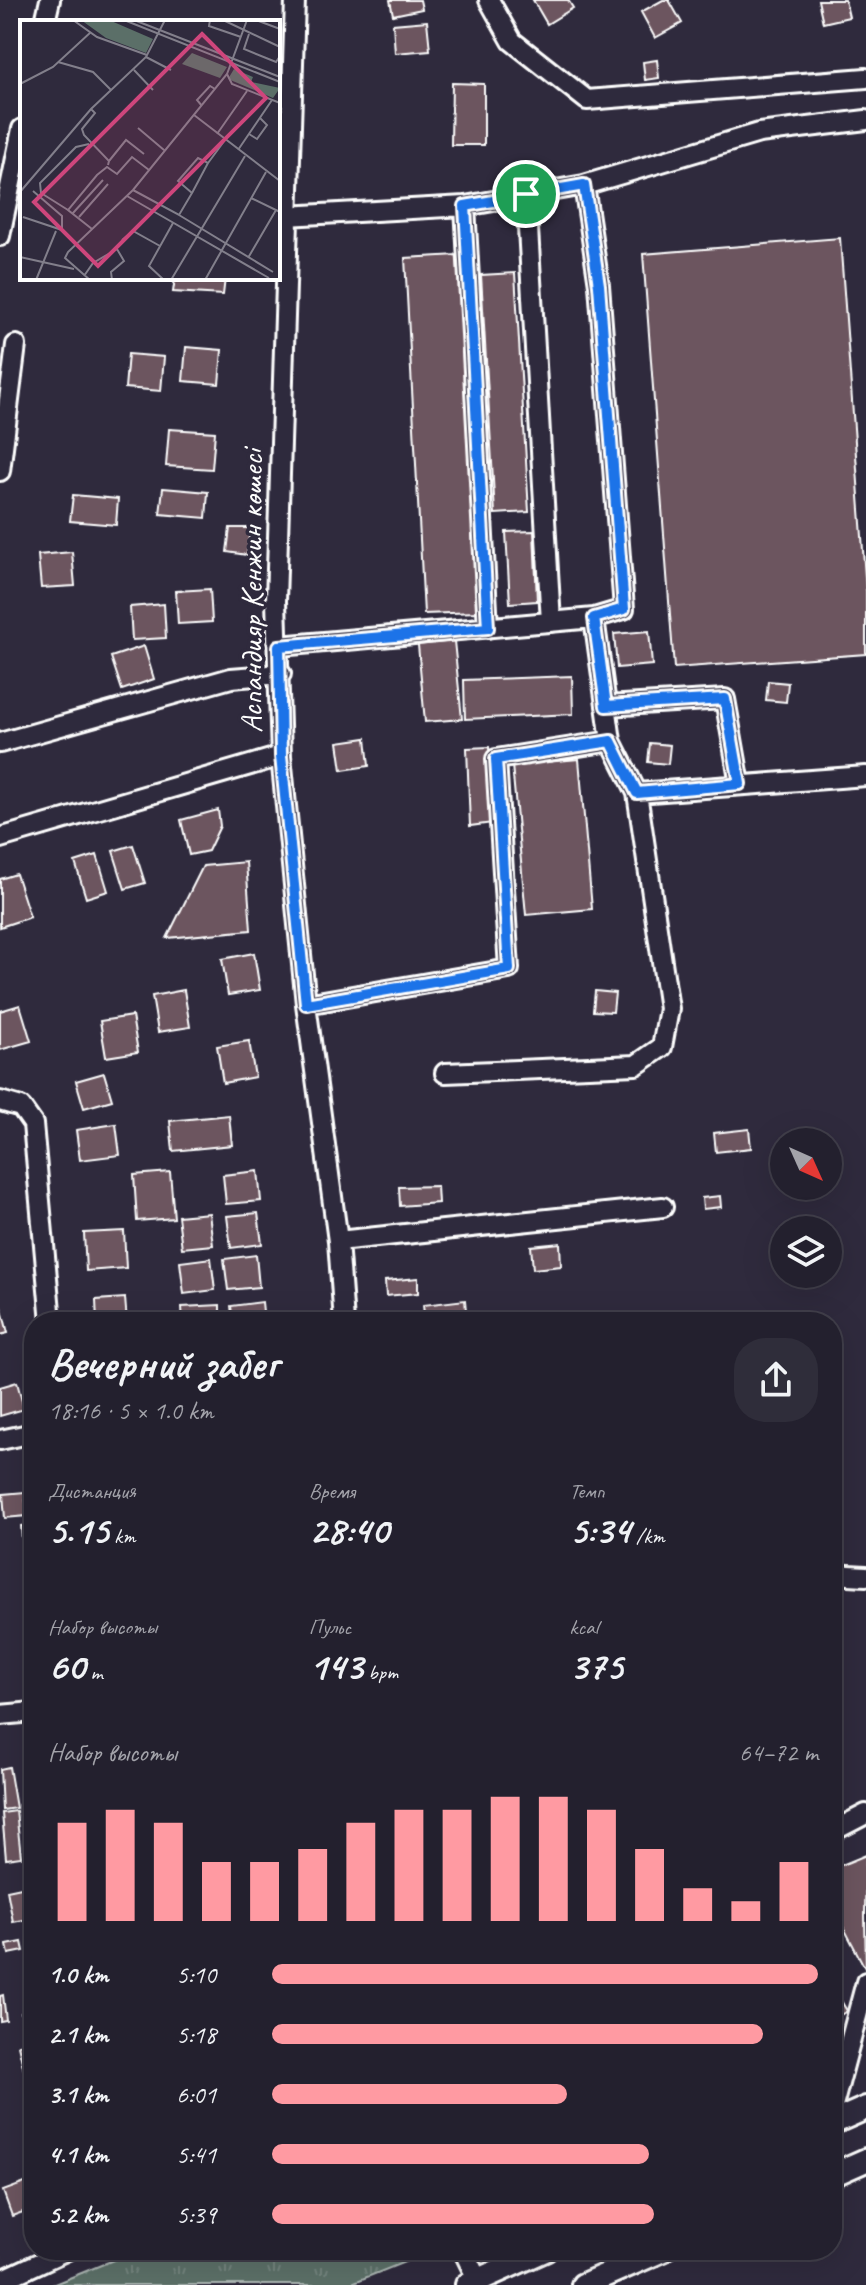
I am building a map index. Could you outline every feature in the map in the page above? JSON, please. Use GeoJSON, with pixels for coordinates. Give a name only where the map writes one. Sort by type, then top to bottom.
{"type":"FeatureCollection","features":[{"type":"Feature","properties":{"kind":"main road"},"geometry":{"type":"LineString","coordinates":[[842,2119],[866,2108]]}},
{"type":"Feature","properties":{"kind":"main road"},"geometry":{"type":"LineString","coordinates":[[842,2171],[866,2160]]}},
{"type":"Feature","properties":{"kind":"main road"},"geometry":{"type":"LineString","coordinates":[[475,2283],[524,2260]]}},
{"type":"Feature","properties":{"kind":"main road"},"geometry":{"type":"LineString","coordinates":[[583,2285],[640,2260]]}},
{"type":"Feature","properties":{"kind":"street"},"geometry":{"type":"LineString","coordinates":[[45,20],[50,0]]}},
{"type":"Feature","properties":{"kind":"street","name":"Аспандияр Кенжин көшесі"},"geometry":{"type":"LineString","coordinates":[[295,0],[282,250],[276,601],[281,674],[281,756],[306,1004],[338,1241],[343,1312]]}},
{"type":"Feature","properties":{"kind":"street"},"geometry":{"type":"LineString","coordinates":[[489,0],[512,41],[587,100],[866,78]]}},
{"type":"Feature","properties":{"kind":"street"},"geometry":{"type":"LineString","coordinates":[[286,216],[465,206],[584,185],[759,133],[866,120]]}},
{"type":"Feature","properties":{"kind":"street"},"geometry":{"type":"LineString","coordinates":[[0,236],[20,139]]}},
{"type":"Feature","properties":{"kind":"street"},"geometry":{"type":"LineString","coordinates":[[279,646],[594,618],[624,609],[599,285],[584,185]]}},
{"type":"Feature","properties":{"kind":"street"},"geometry":{"type":"LineString","coordinates":[[526,194],[551,622]]}},
{"type":"Feature","properties":{"kind":"street"},"geometry":{"type":"LineString","coordinates":[[465,206],[488,628]]}},
{"type":"Feature","properties":{"kind":"street"},"geometry":{"type":"LineString","coordinates":[[0,471],[16,345]]}},
{"type":"Feature","properties":{"kind":"street"},"geometry":{"type":"LineString","coordinates":[[445,1073],[636,1065],[662,1047],[669,1009],[637,793],[611,741],[594,618]]}},
{"type":"Feature","properties":{"kind":"street"},"geometry":{"type":"LineString","coordinates":[[0,743],[231,678],[281,674]]}},
{"type":"Feature","properties":{"kind":"street"},"geometry":{"type":"LineString","coordinates":[[606,706],[725,699],[740,784]]}},
{"type":"Feature","properties":{"kind":"street"},"geometry":{"type":"LineString","coordinates":[[306,1004],[509,969],[496,759],[611,741]]}},
{"type":"Feature","properties":{"kind":"street"},"geometry":{"type":"LineString","coordinates":[[0,838],[281,756]]}},
{"type":"Feature","properties":{"kind":"street"},"geometry":{"type":"LineString","coordinates":[[637,793],[866,776]]}},
{"type":"Feature","properties":{"kind":"street"},"geometry":{"type":"LineString","coordinates":[[0,1101],[21,1107],[33,1124],[50,1312]]}},
{"type":"Feature","properties":{"kind":"street"},"geometry":{"type":"LineString","coordinates":[[338,1241],[663,1207]]}},
{"type":"Feature","properties":{"kind":"street"},"geometry":{"type":"LineString","coordinates":[[0,1440],[24,1435]]}},
{"type":"Feature","properties":{"kind":"street"},"geometry":{"type":"LineString","coordinates":[[842,1575],[866,1576]]}},
{"type":"Feature","properties":{"kind":"street"},"geometry":{"type":"LineString","coordinates":[[0,1715],[24,1713]]}},
{"type":"Feature","properties":{"kind":"street"},"geometry":{"type":"LineString","coordinates":[[842,1826],[866,1814]]}},
{"type":"Feature","properties":{"kind":"street"},"geometry":{"type":"LineString","coordinates":[[842,2072],[866,1982]]}},
{"type":"Feature","properties":{"kind":"street"},"geometry":{"type":"LineString","coordinates":[[0,2281],[45,2260]]}},
{"type":"Feature","properties":{"kind":"street"},"geometry":{"type":"LineString","coordinates":[[467,2260],[475,2283]]}},
{"type":"Feature","properties":{"kind":"green space"},"geometry":{"type":"Polygon","coordinates":[[[113,2260],[410,2260],[347,2285],[52,2285],[113,2260]]]}},
{"type":"Feature","properties":{"kind":"building"},"geometry":{"type":"Polygon","coordinates":[[[390,0],[420,0],[422,9],[393,15],[390,0]]]}},
{"type":"Feature","properties":{"kind":"building"},"geometry":{"type":"Polygon","coordinates":[[[533,0],[568,0],[573,8],[547,24],[533,0]]]}},
{"type":"Feature","properties":{"kind":"building"},"geometry":{"type":"Polygon","coordinates":[[[669,0],[682,23],[655,38],[641,12],[669,0]]]}},
{"type":"Feature","properties":{"kind":"building"},"geometry":{"type":"Polygon","coordinates":[[[818,0],[845,0],[849,17],[823,23],[818,0]]]}},
{"type":"Feature","properties":{"kind":"building"},"geometry":{"type":"Polygon","coordinates":[[[427,21],[430,50],[395,53],[393,24],[427,21]]]}},
{"type":"Feature","properties":{"kind":"building"},"geometry":{"type":"Polygon","coordinates":[[[657,60],[659,78],[645,80],[643,62],[657,60]]]}},
{"type":"Feature","properties":{"kind":"building"},"geometry":{"type":"Polygon","coordinates":[[[452,83],[484,84],[484,145],[451,145],[452,83]]]}},
{"type":"Feature","properties":{"kind":"building"},"geometry":{"type":"Polygon","coordinates":[[[840,238],[866,591],[866,654],[674,668],[643,254],[840,238]]]}},
{"type":"Feature","properties":{"kind":"building"},"geometry":{"type":"Polygon","coordinates":[[[458,255],[477,612],[424,614],[405,258],[458,255]]]}},
{"type":"Feature","properties":{"kind":"building"},"geometry":{"type":"Polygon","coordinates":[[[515,273],[529,512],[495,514],[481,275],[515,273]]]}},
{"type":"Feature","properties":{"kind":"building"},"geometry":{"type":"Polygon","coordinates":[[[175,280],[225,280],[223,295],[173,292],[175,280]]]}},
{"type":"Feature","properties":{"kind":"building"},"geometry":{"type":"Polygon","coordinates":[[[186,347],[222,350],[219,384],[183,381],[186,347]]]}},
{"type":"Feature","properties":{"kind":"building"},"geometry":{"type":"Polygon","coordinates":[[[128,354],[164,357],[161,391],[125,388],[128,354]]]}},
{"type":"Feature","properties":{"kind":"building"},"geometry":{"type":"Polygon","coordinates":[[[169,429],[215,432],[212,469],[166,466],[169,429]]]}},
{"type":"Feature","properties":{"kind":"building"},"geometry":{"type":"Polygon","coordinates":[[[163,488],[208,492],[206,518],[160,514],[163,488]]]}},
{"type":"Feature","properties":{"kind":"building"},"geometry":{"type":"Polygon","coordinates":[[[73,495],[118,499],[116,525],[70,521],[73,495]]]}},
{"type":"Feature","properties":{"kind":"building"},"geometry":{"type":"Polygon","coordinates":[[[230,528],[250,528],[247,555],[227,552],[230,528]]]}},
{"type":"Feature","properties":{"kind":"building"},"geometry":{"type":"Polygon","coordinates":[[[534,531],[537,601],[510,603],[506,532],[534,531]]]}},
{"type":"Feature","properties":{"kind":"building"},"geometry":{"type":"Polygon","coordinates":[[[72,552],[75,586],[41,588],[38,555],[72,552]]]}},
{"type":"Feature","properties":{"kind":"building"},"geometry":{"type":"Polygon","coordinates":[[[210,589],[212,622],[178,624],[176,591],[210,589]]]}},
{"type":"Feature","properties":{"kind":"building"},"geometry":{"type":"Polygon","coordinates":[[[164,604],[166,638],[132,640],[130,607],[164,604]]]}},
{"type":"Feature","properties":{"kind":"building"},"geometry":{"type":"Polygon","coordinates":[[[649,631],[652,665],[617,668],[614,634],[649,631]]]}},
{"type":"Feature","properties":{"kind":"building"},"geometry":{"type":"Polygon","coordinates":[[[454,641],[462,719],[425,722],[418,645],[454,641]]]}},
{"type":"Feature","properties":{"kind":"building"},"geometry":{"type":"Polygon","coordinates":[[[144,646],[154,679],[122,690],[111,657],[144,646]]]}},
{"type":"Feature","properties":{"kind":"building"},"geometry":{"type":"Polygon","coordinates":[[[572,676],[573,714],[465,719],[464,680],[572,676]]]}},
{"type":"Feature","properties":{"kind":"building"},"geometry":{"type":"Polygon","coordinates":[[[768,681],[788,683],[786,702],[766,700],[768,681]]]}},
{"type":"Feature","properties":{"kind":"building"},"geometry":{"type":"Polygon","coordinates":[[[366,738],[369,766],[342,770],[338,742],[366,738]]]}},
{"type":"Feature","properties":{"kind":"building"},"geometry":{"type":"Polygon","coordinates":[[[650,743],[670,745],[668,764],[648,762],[650,743]]]}},
{"type":"Feature","properties":{"kind":"building"},"geometry":{"type":"Polygon","coordinates":[[[489,747],[493,823],[470,826],[467,748],[489,747]]]}},
{"type":"Feature","properties":{"kind":"building"},"geometry":{"type":"Polygon","coordinates":[[[579,759],[592,909],[526,915],[512,765],[579,759]]]}},
{"type":"Feature","properties":{"kind":"building"},"geometry":{"type":"Polygon","coordinates":[[[218,810],[220,826],[208,851],[189,855],[181,820],[218,810]]]}},
{"type":"Feature","properties":{"kind":"building"},"geometry":{"type":"Polygon","coordinates":[[[133,845],[145,883],[125,889],[113,851],[133,845]]]}},
{"type":"Feature","properties":{"kind":"building"},"geometry":{"type":"Polygon","coordinates":[[[97,855],[108,891],[86,898],[75,862],[97,855]]]}},
{"type":"Feature","properties":{"kind":"building"},"geometry":{"type":"Polygon","coordinates":[[[246,862],[251,930],[167,938],[203,866],[246,862]]]}},
{"type":"Feature","properties":{"kind":"building"},"geometry":{"type":"Polygon","coordinates":[[[16,874],[30,917],[0,927],[0,879],[16,874]]]}},
{"type":"Feature","properties":{"kind":"building"},"geometry":{"type":"Polygon","coordinates":[[[254,953],[260,990],[228,995],[222,959],[254,953]]]}},
{"type":"Feature","properties":{"kind":"building"},"geometry":{"type":"Polygon","coordinates":[[[184,990],[190,1027],[158,1032],[152,996],[184,990]]]}},
{"type":"Feature","properties":{"kind":"building"},"geometry":{"type":"Polygon","coordinates":[[[595,991],[615,993],[613,1012],[593,1011],[595,991]]]}},
{"type":"Feature","properties":{"kind":"building"},"geometry":{"type":"Polygon","coordinates":[[[20,1005],[31,1041],[0,1050],[0,1011],[20,1005]]]}},
{"type":"Feature","properties":{"kind":"building"},"geometry":{"type":"Polygon","coordinates":[[[132,1016],[138,1052],[106,1057],[100,1021],[132,1016]]]}},
{"type":"Feature","properties":{"kind":"building"},"geometry":{"type":"Polygon","coordinates":[[[249,1041],[255,1077],[223,1083],[217,1046],[249,1041]]]}},
{"type":"Feature","properties":{"kind":"building"},"geometry":{"type":"Polygon","coordinates":[[[104,1073],[112,1100],[84,1108],[76,1081],[104,1073]]]}},
{"type":"Feature","properties":{"kind":"building"},"geometry":{"type":"Polygon","coordinates":[[[229,1115],[232,1145],[173,1151],[170,1121],[229,1115]]]}},
{"type":"Feature","properties":{"kind":"building"},"geometry":{"type":"Polygon","coordinates":[[[116,1124],[120,1155],[80,1160],[76,1130],[116,1124]]]}},
{"type":"Feature","properties":{"kind":"building"},"geometry":{"type":"Polygon","coordinates":[[[749,1129],[751,1148],[716,1152],[714,1133],[749,1129]]]}},
{"type":"Feature","properties":{"kind":"building"},"geometry":{"type":"Polygon","coordinates":[[[258,1171],[261,1201],[226,1204],[223,1175],[258,1171]]]}},
{"type":"Feature","properties":{"kind":"building"},"geometry":{"type":"Polygon","coordinates":[[[170,1172],[174,1218],[137,1221],[134,1175],[170,1172]]]}},
{"type":"Feature","properties":{"kind":"building"},"geometry":{"type":"Polygon","coordinates":[[[437,1186],[438,1203],[400,1206],[399,1187],[437,1186]]]}},
{"type":"Feature","properties":{"kind":"building"},"geometry":{"type":"Polygon","coordinates":[[[720,1196],[721,1207],[703,1209],[702,1198],[720,1196]]]}},
{"type":"Feature","properties":{"kind":"building"},"geometry":{"type":"Polygon","coordinates":[[[209,1213],[213,1245],[182,1248],[178,1216],[209,1213]]]}},
{"type":"Feature","properties":{"kind":"building"},"geometry":{"type":"Polygon","coordinates":[[[258,1213],[262,1244],[231,1248],[227,1216],[258,1213]]]}},
{"type":"Feature","properties":{"kind":"building"},"geometry":{"type":"Polygon","coordinates":[[[124,1231],[126,1268],[86,1271],[84,1233],[124,1231]]]}},
{"type":"Feature","properties":{"kind":"building"},"geometry":{"type":"Polygon","coordinates":[[[560,1243],[561,1266],[533,1269],[531,1246],[560,1243]]]}},
{"type":"Feature","properties":{"kind":"building"},"geometry":{"type":"Polygon","coordinates":[[[256,1255],[259,1287],[228,1290],[224,1259],[256,1255]]]}},
{"type":"Feature","properties":{"kind":"building"},"geometry":{"type":"Polygon","coordinates":[[[211,1258],[215,1290],[184,1294],[180,1262],[211,1258]]]}},
{"type":"Feature","properties":{"kind":"building"},"geometry":{"type":"Polygon","coordinates":[[[418,1278],[418,1293],[386,1296],[385,1281],[418,1278]]]}},
{"type":"Feature","properties":{"kind":"building"},"geometry":{"type":"Polygon","coordinates":[[[125,1298],[126,1312],[97,1312],[96,1300],[125,1298]]]}},
{"type":"Feature","properties":{"kind":"building"},"geometry":{"type":"Polygon","coordinates":[[[465,1300],[466,1312],[424,1312],[423,1305],[465,1300]]]}},
{"type":"Feature","properties":{"kind":"building"},"geometry":{"type":"Polygon","coordinates":[[[262,1302],[263,1312],[232,1312],[231,1306],[262,1302]]]}},
{"type":"Feature","properties":{"kind":"building"},"geometry":{"type":"Polygon","coordinates":[[[220,1305],[220,1312],[182,1312],[182,1307],[220,1305]]]}},
{"type":"Feature","properties":{"kind":"building"},"geometry":{"type":"Polygon","coordinates":[[[0,1307],[8,1333],[0,1335],[0,1307]]]}},
{"type":"Feature","properties":{"kind":"building"},"geometry":{"type":"Polygon","coordinates":[[[17,1382],[24,1409],[0,1416],[0,1387],[17,1382]]]}},
{"type":"Feature","properties":{"kind":"building"},"geometry":{"type":"Polygon","coordinates":[[[24,1492],[24,1516],[5,1518],[3,1494],[24,1492]]]}},
{"type":"Feature","properties":{"kind":"building"},"geometry":{"type":"Polygon","coordinates":[[[21,1526],[24,1526],[24,1552],[23,1552],[21,1526]]]}},
{"type":"Feature","properties":{"kind":"building"},"geometry":{"type":"Polygon","coordinates":[[[9,1767],[16,1808],[2,1810],[0,1769],[9,1767]]]}},
{"type":"Feature","properties":{"kind":"building"},"geometry":{"type":"Polygon","coordinates":[[[24,1804],[24,1819],[21,1819],[19,1805],[24,1804]]]}},
{"type":"Feature","properties":{"kind":"building"},"geometry":{"type":"Polygon","coordinates":[[[16,1811],[21,1857],[6,1859],[2,1813],[16,1811]]]}},
{"type":"Feature","properties":{"kind":"building"},"geometry":{"type":"Polygon","coordinates":[[[866,1855],[866,1970],[842,1924],[842,1865],[866,1855]]]}},
{"type":"Feature","properties":{"kind":"building"},"geometry":{"type":"Polygon","coordinates":[[[24,1886],[24,1920],[13,1922],[7,1890],[24,1886]]]}},
{"type":"Feature","properties":{"kind":"building"},"geometry":{"type":"Polygon","coordinates":[[[22,1942],[24,1951],[9,1954],[7,1945],[22,1942]]]}},
{"type":"Feature","properties":{"kind":"building"},"geometry":{"type":"Polygon","coordinates":[[[3,1995],[6,2020],[0,2021],[0,1996],[3,1995]]]}},
{"type":"Feature","properties":{"kind":"building"},"geometry":{"type":"Polygon","coordinates":[[[24,2044],[24,2070],[18,2045],[24,2044]]]}},
{"type":"Feature","properties":{"kind":"building"},"geometry":{"type":"Polygon","coordinates":[[[24,2183],[24,2212],[12,2216],[3,2191],[24,2183]]]}},
{"type":"Feature","properties":{"kind":"route"},"geometry":{"type":"LineString","coordinates":[[584,185],[599,285],[624,609],[594,618],[606,706],[725,699],[740,784],[637,793],[611,741],[496,759],[509,969],[306,1004],[281,756],[279,646],[488,628],[465,206],[526,194],[584,185]]}}]}
